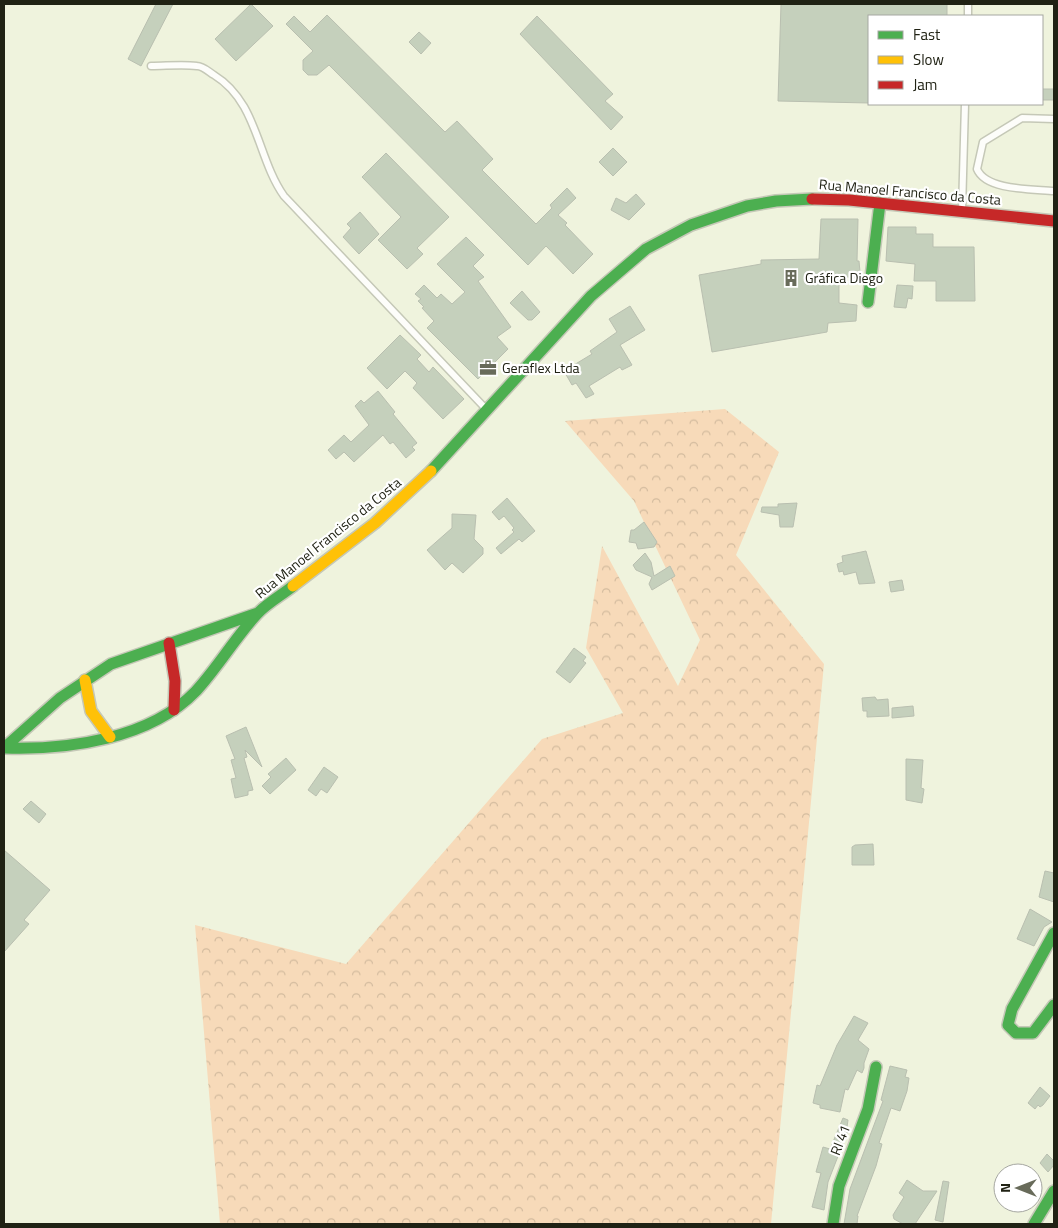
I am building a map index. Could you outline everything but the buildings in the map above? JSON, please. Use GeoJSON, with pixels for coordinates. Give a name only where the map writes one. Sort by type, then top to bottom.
{"type":"FeatureCollection","features":[{"type":"Feature","properties":{"kind":"main road","name":"Rua Manoel Francisco da Costa"},"geometry":{"type":"LineString","coordinates":[[4,748],[43,749],[110,737],[156,722],[174,710],[195,692],[258,612],[394,506],[428,475],[591,296],[646,248],[670,235],[720,214],[776,200],[826,199],[880,203],[1054,221]]}},
{"type":"Feature","properties":{"kind":"main road"},"geometry":{"type":"LineString","coordinates":[[868,302],[880,203]]}},
{"type":"Feature","properties":{"kind":"main road","name":"Rua Manoel Francisco da Costa"},"geometry":{"type":"LineString","coordinates":[[4,748],[60,698],[85,680],[125,658],[258,612]]}},
{"type":"Feature","properties":{"kind":"main road"},"geometry":{"type":"LineString","coordinates":[[169,643],[175,680],[174,710]]}},
{"type":"Feature","properties":{"kind":"main road"},"geometry":{"type":"LineString","coordinates":[[85,680],[86,700],[91,714],[110,737]]}},
{"type":"Feature","properties":{"kind":"main road"},"geometry":{"type":"LineString","coordinates":[[1054,933],[1012,1009],[1008,1025],[1016,1033],[1033,1033],[1054,1005]]}},
{"type":"Feature","properties":{"kind":"main road","name":"RI 41"},"geometry":{"type":"LineString","coordinates":[[833,1224],[840,1186],[868,1109],[876,1067]]}},
{"type":"Feature","properties":{"kind":"main road"},"geometry":{"type":"LineString","coordinates":[[1034,1224],[1054,1191]]}},
{"type":"Feature","properties":{"kind":"lane"},"geometry":{"type":"LineString","coordinates":[[151,66],[199,66],[218,77],[242,101],[274,182],[284,196],[487,410]]}},
{"type":"Feature","properties":{"kind":"lane"},"geometry":{"type":"LineString","coordinates":[[962,211],[965,105]]}},
{"type":"Feature","properties":{"kind":"lane"},"geometry":{"type":"LineString","coordinates":[[1054,119],[1029,116],[1014,122],[983,142],[977,163],[978,172],[997,186],[1054,192]]}},
{"type":"Feature","properties":{"kind":"lane"},"geometry":{"type":"LineString","coordinates":[[964,162],[977,163]]}},
{"type":"Feature","properties":{"kind":"green space"},"geometry":{"type":"Polygon","coordinates":[[[725,409],[779,452],[736,555],[824,664],[771,1224],[220,1224],[195,925],[346,964],[542,739],[623,713],[586,648],[602,546],[678,686],[700,640],[634,501],[565,421],[725,409]]]}},
{"type":"Feature","properties":{"kind":"traffic: fast"},"geometry":{"type":"LineString","coordinates":[[431,471],[591,296],[646,249],[691,225],[747,206],[776,201],[812,199]]}},
{"type":"Feature","properties":{"kind":"traffic: fast"},"geometry":{"type":"LineString","coordinates":[[868,302],[880,203]]}},
{"type":"Feature","properties":{"kind":"traffic: fast"},"geometry":{"type":"LineString","coordinates":[[5,748],[55,747],[81,744],[132,731],[156,720],[177,707],[196,691],[257,614],[293,586]]}},
{"type":"Feature","properties":{"kind":"traffic: fast"},"geometry":{"type":"LineString","coordinates":[[4,748],[60,698],[111,664],[258,613]]}},
{"type":"Feature","properties":{"kind":"traffic: fast"},"geometry":{"type":"LineString","coordinates":[[1054,933],[1012,1009],[1008,1025],[1016,1033],[1033,1033],[1054,1005]]}},
{"type":"Feature","properties":{"kind":"traffic: fast"},"geometry":{"type":"LineString","coordinates":[[833,1224],[839,1186],[868,1109],[876,1067]]}},
{"type":"Feature","properties":{"kind":"traffic: fast"},"geometry":{"type":"LineString","coordinates":[[1034,1224],[1054,1191]]}},
{"type":"Feature","properties":{"kind":"traffic: slow"},"geometry":{"type":"LineString","coordinates":[[293,586],[375,523],[431,471]]}},
{"type":"Feature","properties":{"kind":"traffic: slow"},"geometry":{"type":"LineString","coordinates":[[85,680],[91,711],[110,737]]}},
{"type":"Feature","properties":{"kind":"traffic: jam"},"geometry":{"type":"LineString","coordinates":[[812,199],[849,200],[1054,221]]}},
{"type":"Feature","properties":{"kind":"traffic: jam"},"geometry":{"type":"LineString","coordinates":[[169,643],[175,681],[174,710]]}},
{"type":"Feature","properties":{"kind":"place","name":"Gráfica Diego"},"geometry":{"type":"Point","coordinates":[791,278]}},
{"type":"Feature","properties":{"kind":"place","name":"Geraflex Ltda"},"geometry":{"type":"Point","coordinates":[488,368]}}]}
